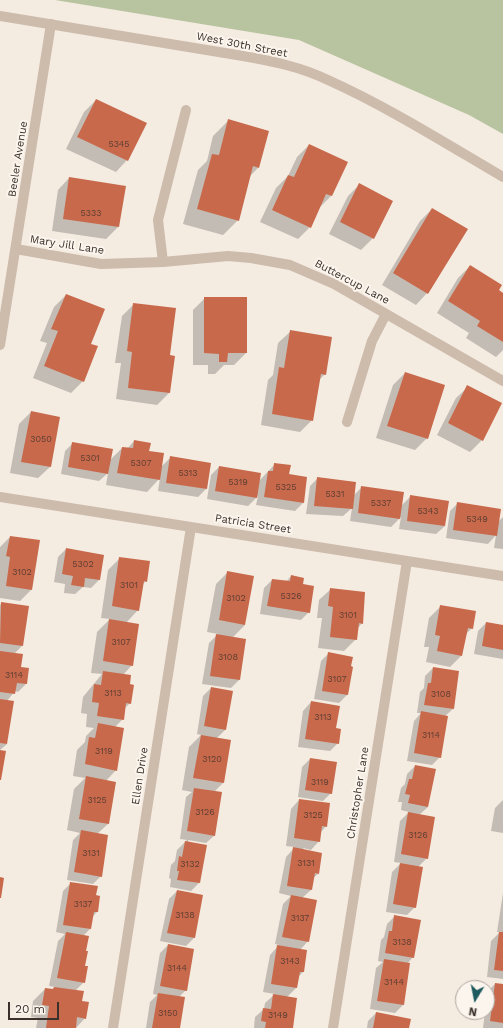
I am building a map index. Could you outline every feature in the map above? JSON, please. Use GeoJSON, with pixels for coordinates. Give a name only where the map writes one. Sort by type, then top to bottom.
{"type":"FeatureCollection","features":[{"type":"Feature","properties":{"kind":"street","name":"West 30th Street"},"geometry":{"type":"LineString","coordinates":[[0,16],[243,56],[274,62],[297,69],[327,79],[364,96],[503,177]]}},
{"type":"Feature","properties":{"kind":"street","name":"Beeler Avenue"},"geometry":{"type":"LineString","coordinates":[[0,344],[4,297],[16,249],[51,24]]}},
{"type":"Feature","properties":{"kind":"street"},"geometry":{"type":"LineString","coordinates":[[163,262],[158,220],[186,110]]}},
{"type":"Feature","properties":{"kind":"street","name":"Mary Jill Lane"},"geometry":{"type":"LineString","coordinates":[[16,249],[101,264],[163,262]]}},
{"type":"Feature","properties":{"kind":"street","name":"Buttercup Lane"},"geometry":{"type":"LineString","coordinates":[[163,262],[228,256],[251,258],[290,265],[327,280],[503,381]]}},
{"type":"Feature","properties":{"kind":"street"},"geometry":{"type":"LineString","coordinates":[[347,422],[372,342],[386,314]]}},
{"type":"Feature","properties":{"kind":"street","name":"Patricia Street"},"geometry":{"type":"LineString","coordinates":[[0,497],[503,576]]}},
{"type":"Feature","properties":{"kind":"street","name":"Ellen Drive"},"geometry":{"type":"LineString","coordinates":[[113,1028],[191,527]]}},
{"type":"Feature","properties":{"kind":"street","name":"Christopher Lane"},"geometry":{"type":"LineString","coordinates":[[333,1028],[407,562]]}},
{"type":"Feature","properties":{"kind":"green space"},"geometry":{"type":"Polygon","coordinates":[[[55,0],[503,0],[503,134],[469,115],[299,40],[55,0]]]}},
{"type":"Feature","properties":{"kind":"building"},"geometry":{"type":"Polygon","coordinates":[[[96,99],[147,123],[128,161],[77,137],[96,99]]]}},
{"type":"Feature","properties":{"kind":"building"},"geometry":{"type":"Polygon","coordinates":[[[228,119],[269,131],[259,168],[253,166],[239,221],[197,209],[212,154],[219,155],[228,119]]]}},
{"type":"Feature","properties":{"kind":"building"},"geometry":{"type":"Polygon","coordinates":[[[309,144],[348,162],[332,196],[326,194],[311,228],[272,210],[288,175],[294,177],[309,144]]]}},
{"type":"Feature","properties":{"kind":"building"},"geometry":{"type":"Polygon","coordinates":[[[69,177],[126,186],[119,227],[63,219],[69,177]]]}},
{"type":"Feature","properties":{"kind":"building"},"geometry":{"type":"Polygon","coordinates":[[[359,183],[393,201],[374,239],[340,222],[359,183]]]}},
{"type":"Feature","properties":{"kind":"building"},"geometry":{"type":"Polygon","coordinates":[[[432,208],[468,229],[428,294],[393,273],[432,208]]]}},
{"type":"Feature","properties":{"kind":"building"},"geometry":{"type":"Polygon","coordinates":[[[470,265],[502,285],[499,290],[503,293],[503,342],[477,326],[480,321],[448,301],[470,265]]]}},
{"type":"Feature","properties":{"kind":"building"},"geometry":{"type":"Polygon","coordinates":[[[66,294],[105,309],[91,344],[98,346],[84,382],[44,366],[58,331],[51,329],[66,294]]]}},
{"type":"Feature","properties":{"kind":"building"},"geometry":{"type":"Polygon","coordinates":[[[204,297],[247,297],[247,353],[228,353],[227,362],[219,362],[219,354],[204,353],[204,297]]]}},
{"type":"Feature","properties":{"kind":"building"},"geometry":{"type":"Polygon","coordinates":[[[133,303],[176,308],[170,355],[175,356],[170,393],[128,388],[132,352],[127,351],[133,303]]]}},
{"type":"Feature","properties":{"kind":"building"},"geometry":{"type":"Polygon","coordinates":[[[290,330],[332,337],[326,375],[321,374],[313,421],[272,414],[279,367],[284,368],[290,330]]]}},
{"type":"Feature","properties":{"kind":"building"},"geometry":{"type":"Polygon","coordinates":[[[405,372],[445,385],[428,439],[387,426],[405,372]]]}},
{"type":"Feature","properties":{"kind":"building"},"geometry":{"type":"Polygon","coordinates":[[[467,385],[502,403],[483,441],[448,423],[467,385]]]}},
{"type":"Feature","properties":{"kind":"building"},"geometry":{"type":"Polygon","coordinates":[[[31,411],[60,417],[51,467],[21,462],[31,411]]]}},
{"type":"Feature","properties":{"kind":"building"},"geometry":{"type":"Polygon","coordinates":[[[134,440],[151,443],[149,451],[164,453],[160,480],[117,473],[122,447],[133,448],[134,440]]]}},
{"type":"Feature","properties":{"kind":"building"},"geometry":{"type":"Polygon","coordinates":[[[72,442],[113,449],[108,474],[68,467],[72,442]]]}},
{"type":"Feature","properties":{"kind":"building"},"geometry":{"type":"Polygon","coordinates":[[[170,456],[211,463],[207,489],[166,483],[170,456]]]}},
{"type":"Feature","properties":{"kind":"building"},"geometry":{"type":"Polygon","coordinates":[[[274,463],[291,465],[289,474],[307,477],[304,503],[264,497],[268,471],[273,471],[274,463]]]}},
{"type":"Feature","properties":{"kind":"building"},"geometry":{"type":"Polygon","coordinates":[[[219,466],[261,473],[257,498],[215,491],[219,466]]]}},
{"type":"Feature","properties":{"kind":"building"},"geometry":{"type":"Polygon","coordinates":[[[317,477],[356,482],[353,509],[314,506],[317,477]]]}},
{"type":"Feature","properties":{"kind":"building"},"geometry":{"type":"Polygon","coordinates":[[[361,486],[404,492],[400,519],[358,513],[361,486]]]}},
{"type":"Feature","properties":{"kind":"building"},"geometry":{"type":"Polygon","coordinates":[[[410,495],[449,501],[445,526],[407,521],[410,495]]]}},
{"type":"Feature","properties":{"kind":"building"},"geometry":{"type":"Polygon","coordinates":[[[457,502],[501,509],[497,536],[453,530],[457,502]]]}},
{"type":"Feature","properties":{"kind":"building"},"geometry":{"type":"Polygon","coordinates":[[[10,536],[40,540],[32,590],[6,586],[10,557],[6,556],[10,536]]]}},
{"type":"Feature","properties":{"kind":"building"},"geometry":{"type":"Polygon","coordinates":[[[66,548],[104,555],[100,580],[85,578],[84,587],[71,585],[73,576],[62,574],[66,548]]]}},
{"type":"Feature","properties":{"kind":"building"},"geometry":{"type":"Polygon","coordinates":[[[119,557],[150,561],[147,582],[144,581],[139,611],[112,606],[119,557]]]}},
{"type":"Feature","properties":{"kind":"building"},"geometry":{"type":"Polygon","coordinates":[[[227,571],[254,576],[245,625],[219,620],[227,571]]]}},
{"type":"Feature","properties":{"kind":"building"},"geometry":{"type":"Polygon","coordinates":[[[291,575],[304,578],[303,584],[314,586],[310,613],[267,606],[272,579],[290,581],[291,575]]]}},
{"type":"Feature","properties":{"kind":"building"},"geometry":{"type":"Polygon","coordinates":[[[330,588],[365,592],[363,624],[359,623],[357,640],[330,637],[333,607],[328,606],[330,588]]]}},
{"type":"Feature","properties":{"kind":"building"},"geometry":{"type":"Polygon","coordinates":[[[1,602],[29,606],[23,646],[0,643],[1,602]]]}},
{"type":"Feature","properties":{"kind":"building"},"geometry":{"type":"Polygon","coordinates":[[[440,605],[476,611],[473,629],[468,628],[462,656],[437,651],[440,636],[435,635],[440,605]]]}},
{"type":"Feature","properties":{"kind":"building"},"geometry":{"type":"Polygon","coordinates":[[[109,619],[139,624],[133,666],[103,661],[109,619]]]}},
{"type":"Feature","properties":{"kind":"building"},"geometry":{"type":"Polygon","coordinates":[[[486,622],[503,625],[503,650],[482,646],[486,622]]]}},
{"type":"Feature","properties":{"kind":"building"},"geometry":{"type":"Polygon","coordinates":[[[216,634],[246,639],[240,680],[210,676],[216,634]]]}},
{"type":"Feature","properties":{"kind":"building"},"geometry":{"type":"Polygon","coordinates":[[[0,651],[23,654],[21,667],[29,668],[27,684],[17,683],[15,694],[0,692],[0,651]]]}},
{"type":"Feature","properties":{"kind":"building"},"geometry":{"type":"Polygon","coordinates":[[[328,652],[353,657],[351,666],[353,667],[348,695],[322,691],[328,652]]]}},
{"type":"Feature","properties":{"kind":"building"},"geometry":{"type":"Polygon","coordinates":[[[433,667],[459,671],[454,709],[424,705],[428,683],[431,683],[433,667]]]}},
{"type":"Feature","properties":{"kind":"building"},"geometry":{"type":"Polygon","coordinates":[[[103,671],[131,675],[130,684],[134,685],[131,704],[126,703],[124,720],[97,716],[99,703],[92,702],[94,684],[101,685],[103,671]]]}},
{"type":"Feature","properties":{"kind":"building"},"geometry":{"type":"Polygon","coordinates":[[[211,687],[233,691],[226,730],[204,726],[211,687]]]}},
{"type":"Feature","properties":{"kind":"building"},"geometry":{"type":"Polygon","coordinates":[[[0,699],[14,701],[7,744],[0,743],[0,699]]]}},
{"type":"Feature","properties":{"kind":"building"},"geometry":{"type":"Polygon","coordinates":[[[311,701],[340,706],[336,728],[341,729],[339,744],[305,739],[311,701]]]}},
{"type":"Feature","properties":{"kind":"building"},"geometry":{"type":"Polygon","coordinates":[[[421,711],[448,716],[441,758],[414,753],[421,711]]]}},
{"type":"Feature","properties":{"kind":"building"},"geometry":{"type":"Polygon","coordinates":[[[98,723],[124,728],[117,771],[85,764],[89,737],[95,738],[98,723]]]}},
{"type":"Feature","properties":{"kind":"building"},"geometry":{"type":"Polygon","coordinates":[[[201,735],[231,740],[224,783],[193,778],[201,735]]]}},
{"type":"Feature","properties":{"kind":"building"},"geometry":{"type":"Polygon","coordinates":[[[0,750],[6,751],[1,780],[0,780],[0,750]]]}},
{"type":"Feature","properties":{"kind":"building"},"geometry":{"type":"Polygon","coordinates":[[[310,758],[337,762],[332,794],[305,790],[310,758]]]}},
{"type":"Feature","properties":{"kind":"building"},"geometry":{"type":"Polygon","coordinates":[[[415,765],[436,769],[428,807],[408,803],[410,795],[405,794],[409,779],[412,779],[415,765]]]}},
{"type":"Feature","properties":{"kind":"building"},"geometry":{"type":"Polygon","coordinates":[[[86,776],[116,782],[109,824],[79,819],[86,776]]]}},
{"type":"Feature","properties":{"kind":"building"},"geometry":{"type":"Polygon","coordinates":[[[194,788],[222,792],[215,836],[187,831],[194,788]]]}},
{"type":"Feature","properties":{"kind":"building"},"geometry":{"type":"Polygon","coordinates":[[[299,799],[330,803],[327,827],[322,826],[320,842],[294,838],[299,799]]]}},
{"type":"Feature","properties":{"kind":"building"},"geometry":{"type":"Polygon","coordinates":[[[408,812],[435,817],[428,859],[401,854],[408,812]]]}},
{"type":"Feature","properties":{"kind":"building"},"geometry":{"type":"Polygon","coordinates":[[[81,830],[108,835],[102,877],[74,872],[81,830]]]}},
{"type":"Feature","properties":{"kind":"building"},"geometry":{"type":"Polygon","coordinates":[[[185,841],[207,845],[200,883],[177,880],[179,871],[177,871],[179,856],[182,857],[185,841]]]}},
{"type":"Feature","properties":{"kind":"building"},"geometry":{"type":"Polygon","coordinates":[[[293,847],[322,853],[319,874],[315,873],[312,890],[287,886],[293,847]]]}},
{"type":"Feature","properties":{"kind":"building"},"geometry":{"type":"Polygon","coordinates":[[[400,863],[423,867],[416,908],[393,904],[400,863]]]}},
{"type":"Feature","properties":{"kind":"building"},"geometry":{"type":"Polygon","coordinates":[[[0,877],[4,878],[1,898],[0,898],[0,877]]]}},
{"type":"Feature","properties":{"kind":"building"},"geometry":{"type":"Polygon","coordinates":[[[70,882],[98,886],[96,895],[100,896],[98,912],[94,912],[91,929],[63,925],[70,882]]]}},
{"type":"Feature","properties":{"kind":"building"},"geometry":{"type":"Polygon","coordinates":[[[177,890],[203,895],[195,938],[167,933],[177,890]]]}},
{"type":"Feature","properties":{"kind":"building"},"geometry":{"type":"Polygon","coordinates":[[[291,895],[317,900],[309,942],[282,937],[291,895]]]}},
{"type":"Feature","properties":{"kind":"building"},"geometry":{"type":"Polygon","coordinates":[[[394,915],[421,920],[414,958],[385,953],[389,931],[392,931],[394,915]]]}},
{"type":"Feature","properties":{"kind":"building"},"geometry":{"type":"Polygon","coordinates":[[[66,932],[89,936],[86,951],[88,951],[85,966],[88,966],[85,983],[57,978],[66,932]]]}},
{"type":"Feature","properties":{"kind":"building"},"geometry":{"type":"Polygon","coordinates":[[[499,932],[503,932],[503,971],[494,970],[499,932]]]}},
{"type":"Feature","properties":{"kind":"building"},"geometry":{"type":"Polygon","coordinates":[[[168,944],[194,949],[187,991],[160,986],[168,944]]]}},
{"type":"Feature","properties":{"kind":"building"},"geometry":{"type":"Polygon","coordinates":[[[277,945],[307,950],[304,972],[300,972],[297,988],[271,984],[277,945]]]}},
{"type":"Feature","properties":{"kind":"building"},"geometry":{"type":"Polygon","coordinates":[[[384,959],[410,963],[404,1005],[377,1001],[384,959]]]}},
{"type":"Feature","properties":{"kind":"building"},"geometry":{"type":"Polygon","coordinates":[[[495,983],[503,984],[503,1023],[490,1021],[495,1020],[495,983]]]}},
{"type":"Feature","properties":{"kind":"building"},"geometry":{"type":"Polygon","coordinates":[[[54,987],[84,991],[82,1001],[89,1002],[86,1019],[77,1017],[76,1028],[46,1028],[49,1006],[42,1005],[45,988],[53,989],[54,987]]]}},
{"type":"Feature","properties":{"kind":"building"},"geometry":{"type":"Polygon","coordinates":[[[158,993],[185,997],[180,1028],[152,1028],[158,993]]]}},
{"type":"Feature","properties":{"kind":"building"},"geometry":{"type":"Polygon","coordinates":[[[273,994],[297,998],[293,1028],[265,1028],[266,1022],[261,1021],[263,1008],[271,1009],[273,994]]]}},
{"type":"Feature","properties":{"kind":"building"},"geometry":{"type":"Polygon","coordinates":[[[376,1012],[411,1019],[409,1028],[373,1028],[376,1012]]]}}]}
